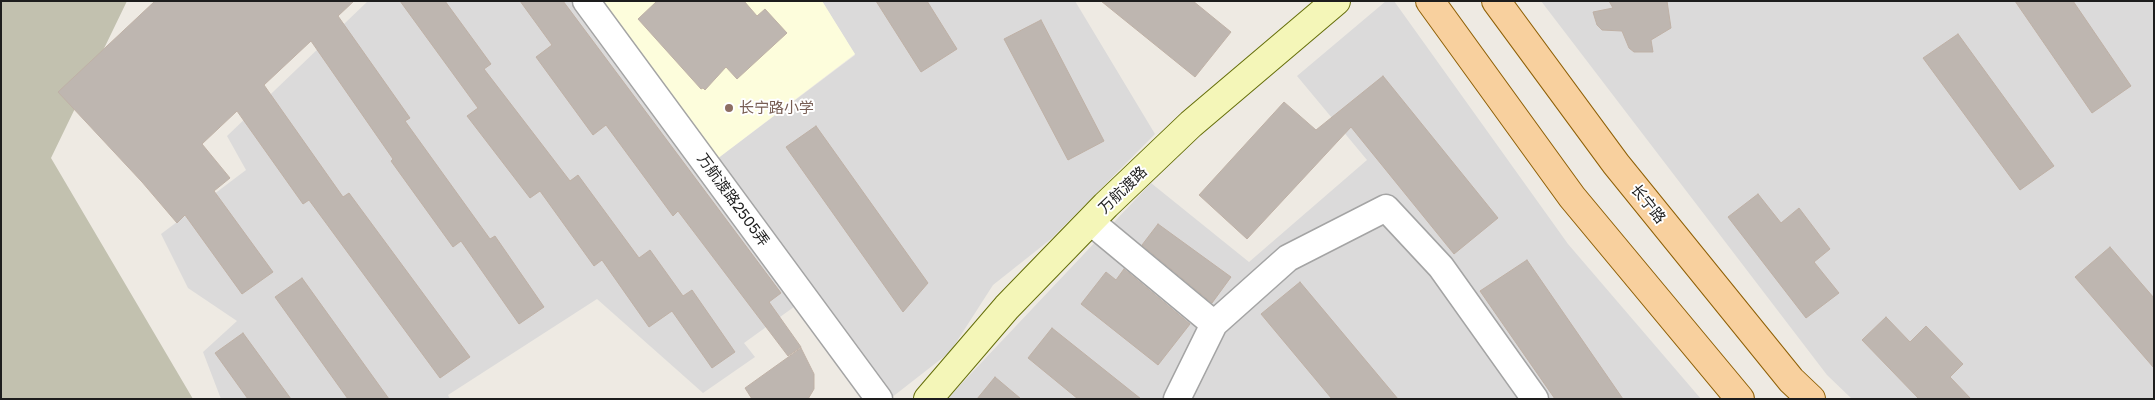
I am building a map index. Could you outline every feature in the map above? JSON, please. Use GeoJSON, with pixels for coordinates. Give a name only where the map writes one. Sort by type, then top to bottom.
{"type":"FeatureCollection","features":[{"type":"Feature","properties":{"kind":"main road"},"geometry":{"type":"LineString","coordinates":[[1430,1],[1572,198],[1740,399]]}},
{"type":"Feature","properties":{"kind":"main road","name":"长宁路"},"geometry":{"type":"LineString","coordinates":[[1496,1],[1616,164],[1791,380],[1811,399]]}},
{"type":"Feature","properties":{"kind":"street","name":"万航渡路2505弄"},"geometry":{"type":"LineString","coordinates":[[586,1],[879,399]]}},
{"type":"Feature","properties":{"kind":"street","name":"万航渡路"},"geometry":{"type":"LineString","coordinates":[[928,399],[1007,307],[1090,222],[1192,124],[1336,1]]}},
{"type":"Feature","properties":{"kind":"street"},"geometry":{"type":"LineString","coordinates":[[1177,399],[1214,324],[1288,258],[1386,208],[1441,267],[1536,399]]}},
{"type":"Feature","properties":{"kind":"street"},"geometry":{"type":"LineString","coordinates":[[1090,222],[1214,324]]}},
{"type":"Feature","properties":{"kind":"shaded area"},"geometry":{"type":"Polygon","coordinates":[[[1,1],[127,1],[51,158],[193,399],[1,399],[1,1]]]}},
{"type":"Feature","properties":{"kind":"shaded area"},"geometry":{"type":"Polygon","coordinates":[[[368,1],[577,1],[798,304],[744,343],[755,357],[703,393],[597,299],[448,395],[450,399],[221,399],[203,352],[237,321],[188,288],[161,234],[246,170],[227,136],[368,1]]]}},
{"type":"Feature","properties":{"kind":"shaded area","name":"长宁路小学"},"geometry":{"type":"Polygon","coordinates":[[[596,1],[822,1],[855,54],[713,162],[596,1]]]}},
{"type":"Feature","properties":{"kind":"shaded area"},"geometry":{"type":"Polygon","coordinates":[[[822,1],[1075,1],[1155,134],[1051,239],[993,285],[950,352],[891,398],[713,162],[855,55],[822,1]]]}},
{"type":"Feature","properties":{"kind":"shaded area"},"geometry":{"type":"Polygon","coordinates":[[[1386,1],[1394,1],[1568,244],[1701,399],[947,399],[1151,183],[1249,262],[1367,160],[1297,76],[1386,1]]]}},
{"type":"Feature","properties":{"kind":"shaded area"},"geometry":{"type":"Polygon","coordinates":[[[1541,1],[2154,1],[2154,399],[1852,399],[1827,375],[1541,1]]]}},
{"type":"Feature","properties":{"kind":"building"},"geometry":{"type":"Polygon","coordinates":[[[155,1],[354,1],[338,16],[410,118],[405,121],[490,239],[495,236],[544,307],[519,324],[461,241],[453,247],[391,161],[393,159],[311,41],[264,85],[343,197],[349,193],[470,357],[440,378],[309,200],[303,204],[237,111],[202,144],[230,178],[214,191],[273,272],[242,294],[185,215],[177,223],[142,182],[58,92],[155,1]]]}},
{"type":"Feature","properties":{"kind":"building"},"geometry":{"type":"Polygon","coordinates":[[[400,1],[445,1],[491,64],[484,69],[570,181],[578,175],[639,258],[650,250],[683,296],[692,290],[735,352],[712,368],[672,311],[649,327],[602,260],[594,266],[540,191],[530,198],[467,116],[478,108],[400,1]]]}},
{"type":"Feature","properties":{"kind":"building"},"geometry":{"type":"Polygon","coordinates":[[[520,1],[563,1],[781,293],[769,302],[801,347],[788,356],[678,211],[673,216],[606,125],[593,135],[536,57],[552,45],[520,1]]]}},
{"type":"Feature","properties":{"kind":"building"},"geometry":{"type":"Polygon","coordinates":[[[657,1],[744,1],[757,16],[765,9],[787,33],[737,79],[726,67],[705,90],[701,89],[638,19],[657,1]]]}},
{"type":"Feature","properties":{"kind":"building"},"geometry":{"type":"Polygon","coordinates":[[[876,1],[927,1],[957,49],[921,72],[876,1]]]}},
{"type":"Feature","properties":{"kind":"building"},"geometry":{"type":"Polygon","coordinates":[[[1101,1],[1193,1],[1231,32],[1195,77],[1101,1]]]}},
{"type":"Feature","properties":{"kind":"building"},"geometry":{"type":"Polygon","coordinates":[[[1609,1],[1667,1],[1671,28],[1651,40],[1653,52],[1634,52],[1629,48],[1622,31],[1602,30],[1597,25],[1593,12],[1613,8],[1609,1]]]}},
{"type":"Feature","properties":{"kind":"building"},"geometry":{"type":"Polygon","coordinates":[[[2015,1],[2073,1],[2131,86],[2092,113],[2015,1]]]}},
{"type":"Feature","properties":{"kind":"building"},"geometry":{"type":"Polygon","coordinates":[[[1041,20],[1104,141],[1068,160],[1004,39],[1041,20]]]}},
{"type":"Feature","properties":{"kind":"building"},"geometry":{"type":"Polygon","coordinates":[[[1958,34],[2054,166],[2020,190],[1923,58],[1958,34]]]}},
{"type":"Feature","properties":{"kind":"building"},"geometry":{"type":"Polygon","coordinates":[[[1383,76],[1498,218],[1454,254],[1351,127],[1247,239],[1199,195],[1284,102],[1316,130],[1383,76]]]}},
{"type":"Feature","properties":{"kind":"building"},"geometry":{"type":"Polygon","coordinates":[[[816,126],[928,283],[903,312],[786,147],[816,126]]]}},
{"type":"Feature","properties":{"kind":"building"},"geometry":{"type":"Polygon","coordinates":[[[1758,194],[1781,223],[1799,208],[1830,249],[1814,262],[1839,293],[1806,318],[1728,217],[1758,194]]]}},
{"type":"Feature","properties":{"kind":"building"},"geometry":{"type":"Polygon","coordinates":[[[1158,224],[1231,277],[1212,303],[1142,245],[1158,224]]]}},
{"type":"Feature","properties":{"kind":"building"},"geometry":{"type":"Polygon","coordinates":[[[2110,247],[2154,298],[2154,368],[2075,277],[2110,247]]]}},
{"type":"Feature","properties":{"kind":"building"},"geometry":{"type":"Polygon","coordinates":[[[1527,260],[1623,399],[1555,399],[1480,291],[1527,260]]]}},
{"type":"Feature","properties":{"kind":"building"},"geometry":{"type":"Polygon","coordinates":[[[1124,269],[1190,324],[1158,365],[1081,304],[1106,272],[1116,280],[1124,269]]]}},
{"type":"Feature","properties":{"kind":"building"},"geometry":{"type":"Polygon","coordinates":[[[302,278],[389,399],[348,399],[275,297],[302,278]]]}},
{"type":"Feature","properties":{"kind":"building"},"geometry":{"type":"Polygon","coordinates":[[[1300,282],[1398,399],[1332,399],[1261,314],[1300,282]]]}},
{"type":"Feature","properties":{"kind":"building"},"geometry":{"type":"Polygon","coordinates":[[[1886,317],[1910,342],[1926,326],[1963,364],[1950,377],[1971,399],[1919,399],[1862,340],[1886,317]]]}},
{"type":"Feature","properties":{"kind":"building"},"geometry":{"type":"Polygon","coordinates":[[[1052,328],[1141,399],[1078,399],[1028,358],[1052,328]]]}},
{"type":"Feature","properties":{"kind":"building"},"geometry":{"type":"Polygon","coordinates":[[[243,333],[291,399],[248,399],[215,353],[243,333]]]}},
{"type":"Feature","properties":{"kind":"building"},"geometry":{"type":"Polygon","coordinates":[[[801,348],[814,374],[814,389],[808,399],[752,399],[745,388],[801,348]]]}},
{"type":"Feature","properties":{"kind":"building"},"geometry":{"type":"Polygon","coordinates":[[[995,377],[1021,399],[977,399],[995,377]]]}},
{"type":"Feature","properties":{"kind":"place","name":"长宁路小学"},"geometry":{"type":"Point","coordinates":[729,108]}}]}
